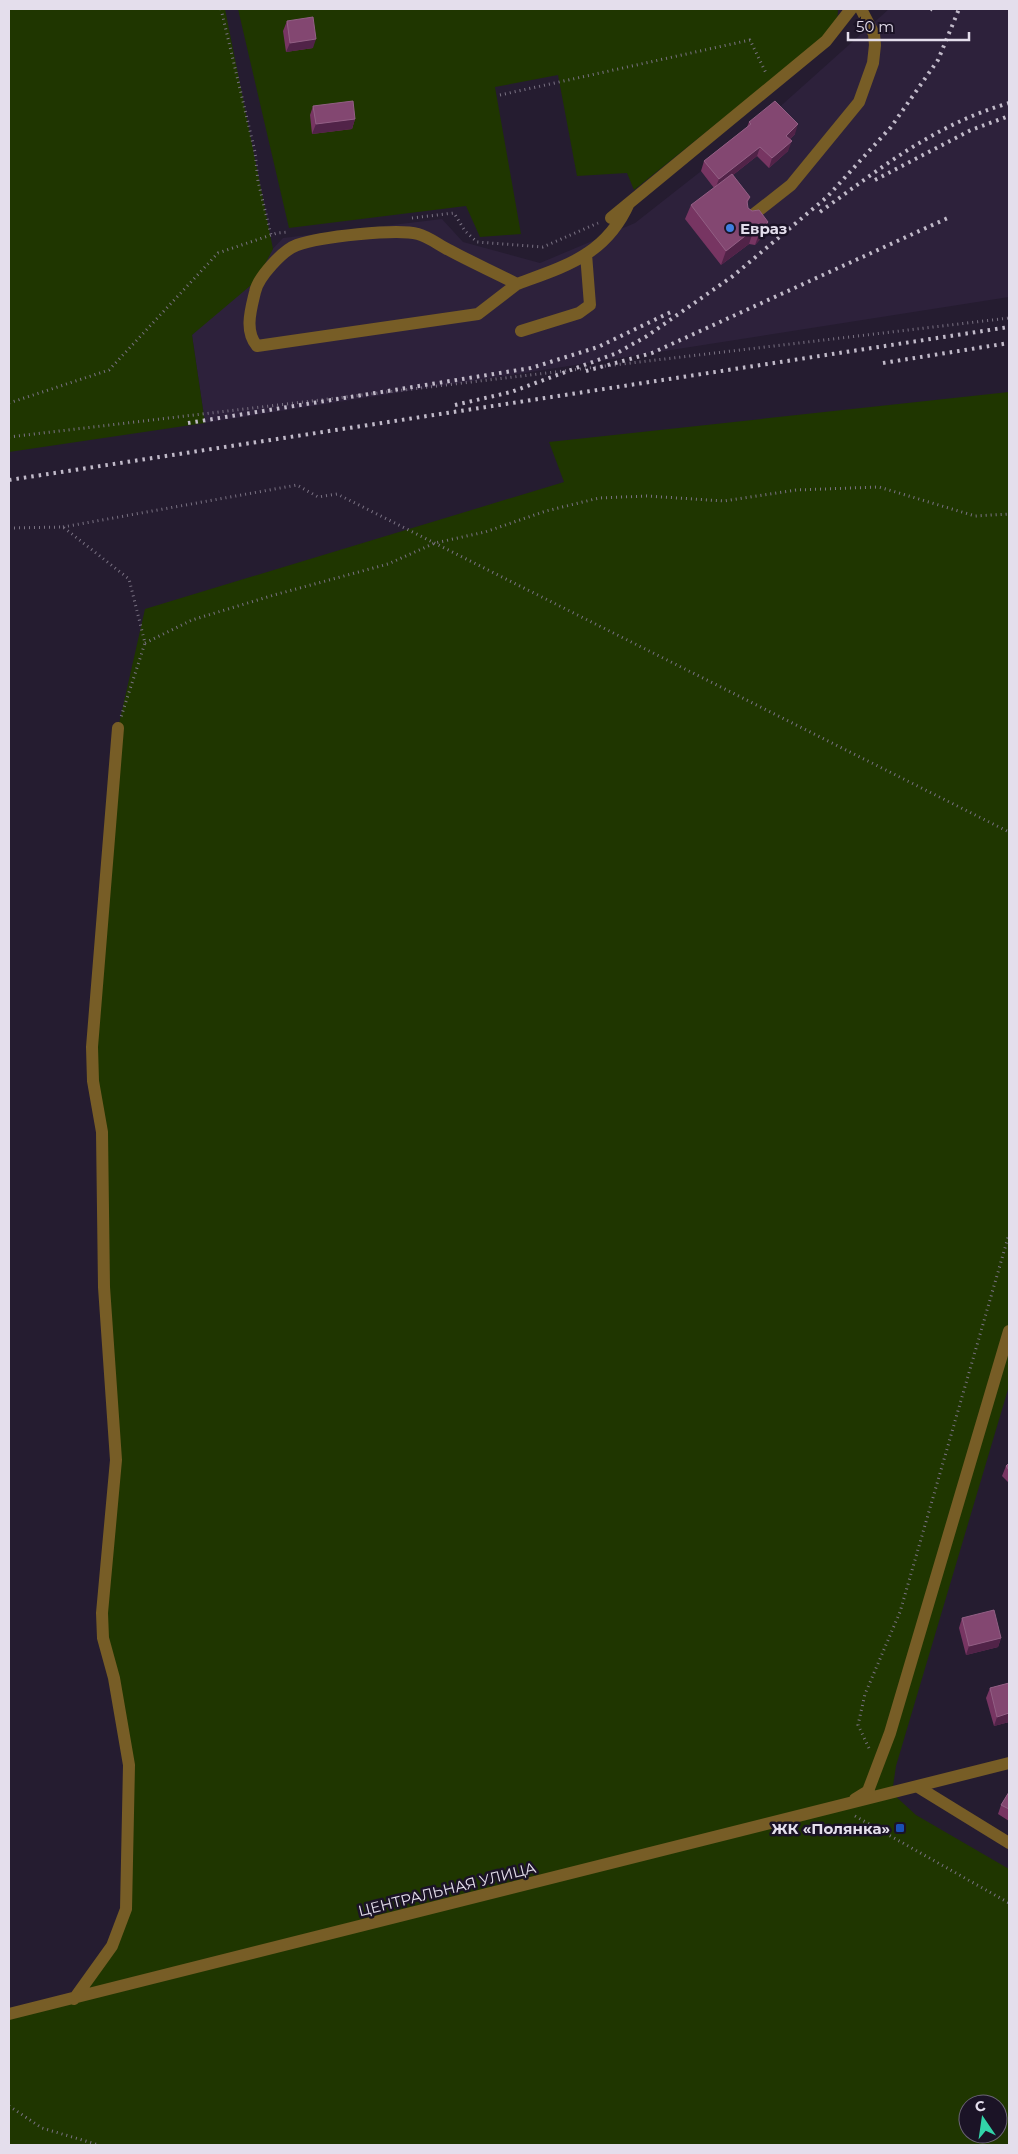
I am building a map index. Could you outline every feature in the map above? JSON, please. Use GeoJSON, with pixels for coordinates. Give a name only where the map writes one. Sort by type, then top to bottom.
{"type":"FeatureCollection","features":[{"type":"Feature","properties":{"kind":"street"},"geometry":{"type":"LineString","coordinates":[[611,218],[826,41],[851,9]]}},
{"type":"Feature","properties":{"kind":"street"},"geometry":{"type":"LineString","coordinates":[[749,218],[791,185],[859,102],[873,63],[875,45],[874,34],[862,9]]}},
{"type":"Feature","properties":{"kind":"street"},"geometry":{"type":"LineString","coordinates":[[517,284],[418,234],[350,235],[296,245],[266,271],[256,287],[251,310],[250,332],[257,346],[265,346],[478,314],[517,284],[564,268],[602,243],[621,222],[629,203]]}},
{"type":"Feature","properties":{"kind":"street"},"geometry":{"type":"LineString","coordinates":[[522,331],[579,314],[590,306],[586,254]]}},
{"type":"Feature","properties":{"kind":"street"},"geometry":{"type":"LineString","coordinates":[[74,1999],[112,1946],[126,1909],[129,1766],[114,1678],[104,1638],[102,1613],[116,1460],[104,1287],[102,1132],[92,1081],[92,1047],[118,728]]}},
{"type":"Feature","properties":{"kind":"street"},"geometry":{"type":"LineString","coordinates":[[839,1807],[868,1791],[878,1767],[890,1733],[1009,1332]]}},
{"type":"Feature","properties":{"kind":"street","name":"ЦЕНТРАЛЬНАЯ УЛИЦА"},"geometry":{"type":"LineString","coordinates":[[9,2014],[1009,1763]]}},
{"type":"Feature","properties":{"kind":"street"},"geometry":{"type":"LineString","coordinates":[[918,1787],[1009,1843]]}},
{"type":"Feature","properties":{"kind":"path"},"geometry":{"type":"LineString","coordinates":[[221,9],[255,152],[258,181],[271,235]]}},
{"type":"Feature","properties":{"kind":"path"},"geometry":{"type":"LineString","coordinates":[[500,95],[750,40],[772,86]]}},
{"type":"Feature","properties":{"kind":"path"},"geometry":{"type":"LineString","coordinates":[[405,219],[454,213],[465,231],[477,242],[543,247],[611,218]]}},
{"type":"Feature","properties":{"kind":"path"},"geometry":{"type":"LineString","coordinates":[[9,403],[109,370],[218,253],[271,235],[297,231]]}},
{"type":"Feature","properties":{"kind":"path"},"geometry":{"type":"LineString","coordinates":[[9,437],[1009,318]]}},
{"type":"Feature","properties":{"kind":"path"},"geometry":{"type":"LineString","coordinates":[[9,528],[63,527],[296,485],[318,497],[337,494],[1009,832]]}},
{"type":"Feature","properties":{"kind":"path"},"geometry":{"type":"LineString","coordinates":[[145,643],[192,620],[274,595],[388,564],[435,543],[485,532],[546,511],[599,498],[647,496],[724,502],[796,490],[879,488],[975,516],[1009,514]]}},
{"type":"Feature","properties":{"kind":"path"},"geometry":{"type":"LineString","coordinates":[[63,527],[130,579],[145,643],[118,728]]}},
{"type":"Feature","properties":{"kind":"path"},"geometry":{"type":"LineString","coordinates":[[878,1767],[858,1725],[865,1694],[900,1612],[1009,1234]]}},
{"type":"Feature","properties":{"kind":"path"},"geometry":{"type":"LineString","coordinates":[[839,1807],[1009,1903]]}},
{"type":"Feature","properties":{"kind":"path"},"geometry":{"type":"LineString","coordinates":[[9,2106],[42,2128],[99,2145]]}},
{"type":"Feature","properties":{"kind":"shaded area"},"geometry":{"type":"Polygon","coordinates":[[[889,9],[1009,9],[1009,297],[205,423],[192,335],[283,238],[442,219],[463,242],[540,263],[635,223],[756,128],[889,9]]]}},
{"type":"Feature","properties":{"kind":"green space"},"geometry":{"type":"Polygon","coordinates":[[[9,9],[225,9],[273,249],[256,281],[192,335],[205,423],[9,452],[9,9]]]}},
{"type":"Feature","properties":{"kind":"green space"},"geometry":{"type":"Polygon","coordinates":[[[238,9],[838,9],[837,27],[634,190],[627,173],[577,176],[558,75],[495,87],[521,234],[480,237],[466,206],[289,228],[238,9]]]}},
{"type":"Feature","properties":{"kind":"green space"},"geometry":{"type":"Polygon","coordinates":[[[1009,392],[1009,1386],[896,1766],[892,1793],[916,1815],[1009,1869],[1009,2145],[9,2145],[9,2014],[74,1999],[112,1946],[126,1909],[129,1765],[103,1638],[116,1460],[102,1132],[93,1081],[118,728],[145,609],[564,482],[549,442],[1009,392]]]}},
{"type":"Feature","properties":{"kind":"building"},"geometry":{"type":"Polygon","coordinates":[[[313,17],[316,39],[290,43],[287,21],[313,17]]]}},
{"type":"Feature","properties":{"kind":"building"},"geometry":{"type":"Polygon","coordinates":[[[353,101],[355,119],[316,124],[313,106],[353,101]]]}},
{"type":"Feature","properties":{"kind":"building"},"geometry":{"type":"Polygon","coordinates":[[[775,101],[798,124],[786,136],[792,141],[772,158],[760,147],[719,179],[704,161],[751,124],[749,122],[775,101]]]}},
{"type":"Feature","properties":{"kind":"building"},"geometry":{"type":"Polygon","coordinates":[[[732,174],[750,197],[747,201],[748,208],[752,211],[759,210],[768,222],[760,231],[754,229],[726,251],[691,205],[732,174]]]}},
{"type":"Feature","properties":{"kind":"building"},"geometry":{"type":"Polygon","coordinates":[[[994,1610],[1001,1638],[969,1646],[962,1618],[994,1610]]]}},
{"type":"Feature","properties":{"kind":"building"},"geometry":{"type":"Polygon","coordinates":[[[1009,1683],[1009,1713],[997,1717],[990,1688],[1009,1683]]]}},
{"type":"Feature","properties":{"kind":"building"},"geometry":{"type":"Polygon","coordinates":[[[1009,1792],[1009,1809],[1001,1805],[1009,1792]]]}},
{"type":"Feature","properties":{"kind":"railway"},"geometry":{"type":"LineString","coordinates":[[455,405],[511,392],[617,353],[647,336],[733,276],[827,197],[891,127],[938,60],[959,9]]}},
{"type":"Feature","properties":{"kind":"railway"},"geometry":{"type":"LineString","coordinates":[[820,212],[887,164],[933,135],[982,112],[1009,103]]}},
{"type":"Feature","properties":{"kind":"railway"},"geometry":{"type":"LineString","coordinates":[[875,180],[971,130],[1009,116]]}},
{"type":"Feature","properties":{"kind":"railway"},"geometry":{"type":"LineString","coordinates":[[586,371],[652,353],[950,217]]}},
{"type":"Feature","properties":{"kind":"railway"},"geometry":{"type":"LineString","coordinates":[[188,423],[531,368],[598,347],[673,311]]}},
{"type":"Feature","properties":{"kind":"railway"},"geometry":{"type":"LineString","coordinates":[[9,480],[1009,327]]}},
{"type":"Feature","properties":{"kind":"railway"},"geometry":{"type":"LineString","coordinates":[[883,363],[1009,343]]}},
{"type":"Feature","properties":{"kind":"place","name":"Евраз"},"geometry":{"type":"Point","coordinates":[730,228]}},
{"type":"Feature","properties":{"kind":"place","name":"ЖК «Полянка»"},"geometry":{"type":"Point","coordinates":[900,1828]}}]}
